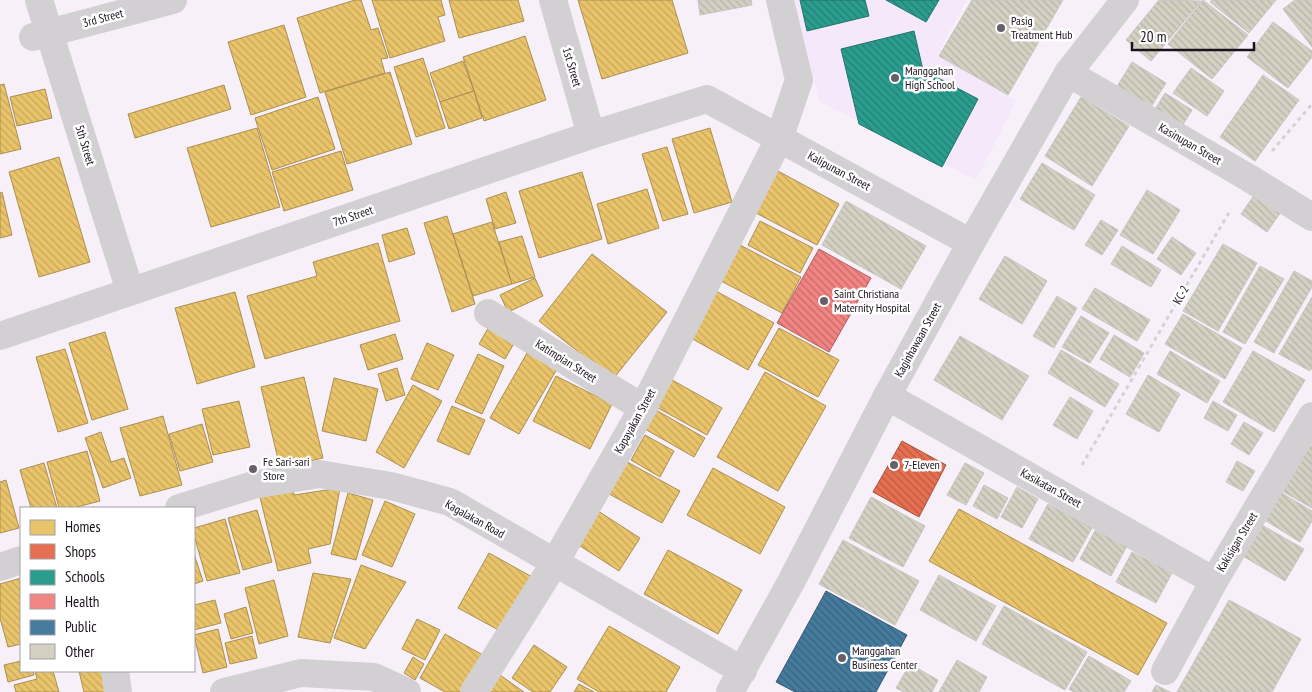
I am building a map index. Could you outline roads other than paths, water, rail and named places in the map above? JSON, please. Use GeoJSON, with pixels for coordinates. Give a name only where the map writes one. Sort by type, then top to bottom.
{"type":"FeatureCollection","features":[{"type":"Feature","properties":{"kind":"street","name":"5th Street"},"geometry":{"type":"LineString","coordinates":[[39,0],[41,35],[130,291]]}},
{"type":"Feature","properties":{"kind":"street","name":"3rd Street"},"geometry":{"type":"LineString","coordinates":[[41,35],[173,0]]}},
{"type":"Feature","properties":{"kind":"street","name":"1st Street"},"geometry":{"type":"LineString","coordinates":[[553,0],[591,135]]}},
{"type":"Feature","properties":{"kind":"street","name":"Kapayakan Street"},"geometry":{"type":"LineString","coordinates":[[474,692],[554,564],[643,408],[779,140],[800,80],[780,0]]}},
{"type":"Feature","properties":{"kind":"street","name":"Kaginhawaan Street"},"geometry":{"type":"LineString","coordinates":[[736,682],[796,574],[887,396],[971,243],[1068,73],[1125,0]]}},
{"type":"Feature","properties":{"kind":"street","name":"Kasinupan Street"},"geometry":{"type":"LineString","coordinates":[[1068,73],[1312,217]]}},
{"type":"Feature","properties":{"kind":"street","name":"7th Street"},"geometry":{"type":"LineString","coordinates":[[0,336],[591,135],[707,99]]}},
{"type":"Feature","properties":{"kind":"street","name":"Kalipunan Street"},"geometry":{"type":"LineString","coordinates":[[707,99],[779,140],[971,243]]}},
{"type":"Feature","properties":{"kind":"street","name":"Katimpian Street"},"geometry":{"type":"LineString","coordinates":[[488,313],[643,408]]}},
{"type":"Feature","properties":{"kind":"street","name":"Kasikatan Street"},"geometry":{"type":"LineString","coordinates":[[887,396],[1214,581]]}},
{"type":"Feature","properties":{"kind":"street","name":"Kakisigan Street"},"geometry":{"type":"LineString","coordinates":[[1165,671],[1214,581],[1312,416]]}},
{"type":"Feature","properties":{"kind":"street","name":"Kagalakan Road"},"geometry":{"type":"LineString","coordinates":[[182,507],[253,485],[319,474],[391,486],[450,502],[554,564],[736,682]]}},
{"type":"Feature","properties":{"kind":"street"},"geometry":{"type":"LineString","coordinates":[[0,567],[20,560]]}},
{"type":"Feature","properties":{"kind":"street"},"geometry":{"type":"LineString","coordinates":[[115,672],[118,692]]}},
{"type":"Feature","properties":{"kind":"street"},"geometry":{"type":"LineString","coordinates":[[224,692],[301,673],[374,677],[406,692]]}},
{"type":"Feature","properties":{"kind":"place","name":"Pasig Treatment Hub"},"geometry":{"type":"Point","coordinates":[1001,28]}},
{"type":"Feature","properties":{"kind":"place","name":"Manggahan High School"},"geometry":{"type":"Point","coordinates":[895,78]}},
{"type":"Feature","properties":{"kind":"place","name":"Saint Christiana Maternity Hospital"},"geometry":{"type":"Point","coordinates":[824,301]}},
{"type":"Feature","properties":{"kind":"place","name":"7-Eleven"},"geometry":{"type":"Point","coordinates":[894,465]}},
{"type":"Feature","properties":{"kind":"place","name":"Fe Sari-sari Store"},"geometry":{"type":"Point","coordinates":[253,469]}},
{"type":"Feature","properties":{"kind":"place","name":"Manggahan Business Center"},"geometry":{"type":"Point","coordinates":[842,658]}}]}
